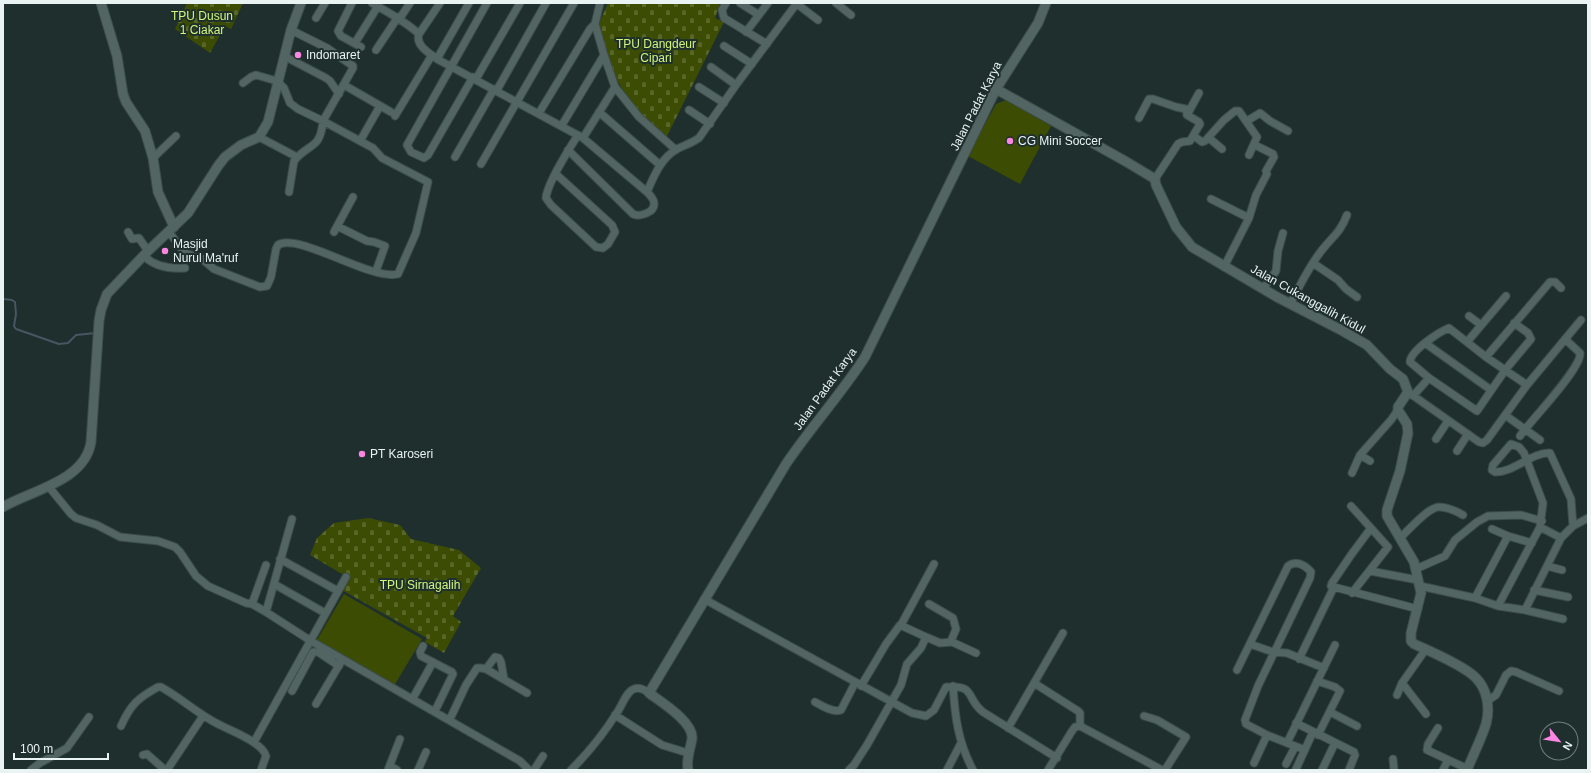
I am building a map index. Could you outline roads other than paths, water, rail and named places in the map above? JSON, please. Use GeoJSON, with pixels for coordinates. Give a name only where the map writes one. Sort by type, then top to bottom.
{"type":"FeatureCollection","features":[{"type":"Feature","properties":{"kind":"street"},"geometry":{"type":"LineString","coordinates":[[101,3],[117,56],[124,98],[145,131],[153,158],[158,192],[171,229],[184,253],[201,258],[214,269],[260,287],[267,286],[270,281],[276,249],[280,243],[293,244],[316,250],[354,265],[391,275],[398,274],[416,233],[428,182],[382,158],[375,149],[298,109],[290,103],[284,88],[277,81],[256,75],[243,83]]}},
{"type":"Feature","properties":{"kind":"street"},"geometry":{"type":"LineString","coordinates":[[3,507],[11,502],[49,487],[74,471],[88,454],[91,442],[101,310],[107,294],[188,213],[218,166],[241,145],[259,137],[268,122],[277,81],[291,30],[301,3]]}},
{"type":"Feature","properties":{"kind":"street"},"geometry":{"type":"LineString","coordinates":[[316,18],[324,3]]}},
{"type":"Feature","properties":{"kind":"street"},"geometry":{"type":"LineString","coordinates":[[352,3],[338,30],[341,36],[358,45],[378,5],[399,18],[419,34]]}},
{"type":"Feature","properties":{"kind":"street"},"geometry":{"type":"LineString","coordinates":[[376,50],[410,3]]}},
{"type":"Feature","properties":{"kind":"street"},"geometry":{"type":"LineString","coordinates":[[440,3],[419,34],[417,40],[418,43],[435,57],[581,136],[647,192],[654,201],[654,206],[643,215],[634,215],[568,150]]}},
{"type":"Feature","properties":{"kind":"street"},"geometry":{"type":"LineString","coordinates":[[344,85],[393,114],[435,57],[469,3]]}},
{"type":"Feature","properties":{"kind":"street"},"geometry":{"type":"LineString","coordinates":[[487,3],[407,145],[411,152],[420,157],[424,158],[428,155],[520,3]]}},
{"type":"Feature","properties":{"kind":"street"},"geometry":{"type":"LineString","coordinates":[[455,157],[496,90],[546,3]]}},
{"type":"Feature","properties":{"kind":"street"},"geometry":{"type":"LineString","coordinates":[[481,164],[574,3]]}},
{"type":"Feature","properties":{"kind":"street"},"geometry":{"type":"LineString","coordinates":[[600,3],[595,24],[615,87],[638,117],[676,150]]}},
{"type":"Feature","properties":{"kind":"street"},"geometry":{"type":"LineString","coordinates":[[726,3],[722,10],[724,18],[767,44]]}},
{"type":"Feature","properties":{"kind":"street"},"geometry":{"type":"LineString","coordinates":[[740,3],[759,15]]}},
{"type":"Feature","properties":{"kind":"street"},"geometry":{"type":"LineString","coordinates":[[746,32],[768,3]]}},
{"type":"Feature","properties":{"kind":"street"},"geometry":{"type":"LineString","coordinates":[[836,3],[851,15]]}},
{"type":"Feature","properties":{"kind":"street","name":"Jalan Padat Karya"},"geometry":{"type":"LineString","coordinates":[[649,693],[786,464],[800,443],[865,357],[996,90],[1038,23],[1046,3]]}},
{"type":"Feature","properties":{"kind":"street"},"geometry":{"type":"LineString","coordinates":[[647,192],[660,165],[676,150],[696,140],[710,124],[736,85],[797,4],[818,20]]}},
{"type":"Feature","properties":{"kind":"street"},"geometry":{"type":"LineString","coordinates":[[539,113],[590,29],[595,24]]}},
{"type":"Feature","properties":{"kind":"street"},"geometry":{"type":"LineString","coordinates":[[289,192],[291,171],[294,161],[318,141],[322,134],[323,122],[353,68],[352,64],[327,48],[291,30]]}},
{"type":"Feature","properties":{"kind":"street"},"geometry":{"type":"LineString","coordinates":[[724,46],[752,64]]}},
{"type":"Feature","properties":{"kind":"street"},"geometry":{"type":"LineString","coordinates":[[562,125],[604,55]]}},
{"type":"Feature","properties":{"kind":"street"},"geometry":{"type":"LineString","coordinates":[[284,56],[326,78],[330,81],[339,94]]}},
{"type":"Feature","properties":{"kind":"street"},"geometry":{"type":"LineString","coordinates":[[711,67],[736,85]]}},
{"type":"Feature","properties":{"kind":"street"},"geometry":{"type":"LineString","coordinates":[[556,174],[612,225],[615,232],[608,244],[603,248],[596,247],[548,202],[546,195],[556,174],[568,150],[581,136],[615,87]]}},
{"type":"Feature","properties":{"kind":"street"},"geometry":{"type":"LineString","coordinates":[[699,87],[724,103]]}},
{"type":"Feature","properties":{"kind":"street"},"geometry":{"type":"LineString","coordinates":[[996,90],[1155,179],[1180,142],[1190,141],[1194,136],[1200,124],[1187,115]]}},
{"type":"Feature","properties":{"kind":"street"},"geometry":{"type":"LineString","coordinates":[[1187,115],[1199,93]]}},
{"type":"Feature","properties":{"kind":"street"},"geometry":{"type":"LineString","coordinates":[[1139,118],[1149,99],[1186,109],[1187,115]]}},
{"type":"Feature","properties":{"kind":"street"},"geometry":{"type":"LineString","coordinates":[[360,141],[380,106]]}},
{"type":"Feature","properties":{"kind":"street"},"geometry":{"type":"LineString","coordinates":[[689,110],[710,124]]}},
{"type":"Feature","properties":{"kind":"street"},"geometry":{"type":"LineString","coordinates":[[1194,136],[1202,142],[1209,138],[1224,120],[1234,111],[1242,113],[1257,136],[1255,145],[1249,156]]}},
{"type":"Feature","properties":{"kind":"street"},"geometry":{"type":"LineString","coordinates":[[598,112],[660,165]]}},
{"type":"Feature","properties":{"kind":"street"},"geometry":{"type":"LineString","coordinates":[[1247,121],[1260,113],[1270,121],[1288,131]]}},
{"type":"Feature","properties":{"kind":"street"},"geometry":{"type":"LineString","coordinates":[[153,158],[176,136]]}},
{"type":"Feature","properties":{"kind":"street"},"geometry":{"type":"LineString","coordinates":[[259,137],[297,157]]}},
{"type":"Feature","properties":{"kind":"street"},"geometry":{"type":"LineString","coordinates":[[1209,138],[1222,150]]}},
{"type":"Feature","properties":{"kind":"street"},"geometry":{"type":"LineString","coordinates":[[1224,267],[1249,218],[1256,195],[1267,174],[1267,167],[1274,157],[1273,154],[1255,145]]}},
{"type":"Feature","properties":{"kind":"street","name":"Jalan Cukanggalih Kidul"},"geometry":{"type":"LineString","coordinates":[[1155,179],[1156,186],[1169,214],[1181,235],[1192,247],[1263,289],[1368,345],[1390,369],[1403,379],[1410,394]]}},
{"type":"Feature","properties":{"kind":"street"},"geometry":{"type":"LineString","coordinates":[[353,197],[335,229],[385,246],[376,271]]}},
{"type":"Feature","properties":{"kind":"street"},"geometry":{"type":"LineString","coordinates":[[1211,199],[1249,218]]}},
{"type":"Feature","properties":{"kind":"street"},"geometry":{"type":"LineString","coordinates":[[1290,304],[1313,264],[1340,230],[1347,215]]}},
{"type":"Feature","properties":{"kind":"street"},"geometry":{"type":"LineString","coordinates":[[128,232],[132,239],[139,238],[146,254],[153,264],[167,268],[185,268]]}},
{"type":"Feature","properties":{"kind":"street"},"geometry":{"type":"LineString","coordinates":[[1263,289],[1276,271],[1278,251],[1283,233]]}},
{"type":"Feature","properties":{"kind":"street"},"geometry":{"type":"LineString","coordinates":[[1313,264],[1338,280],[1346,289],[1357,297]]}},
{"type":"Feature","properties":{"kind":"street"},"geometry":{"type":"LineString","coordinates":[[1486,357],[1550,282],[1555,282],[1561,288]]}},
{"type":"Feature","properties":{"kind":"street"},"geometry":{"type":"LineString","coordinates":[[1467,342],[1506,296]]}},
{"type":"Feature","properties":{"kind":"street"},"geometry":{"type":"LineString","coordinates":[[1469,316],[1481,325]]}},
{"type":"Feature","properties":{"kind":"street"},"geometry":{"type":"LineString","coordinates":[[1410,394],[1479,442],[1483,443],[1527,385],[1581,320]]}},
{"type":"Feature","properties":{"kind":"street"},"geometry":{"type":"LineString","coordinates":[[1514,323],[1528,333],[1531,339],[1506,370],[1475,413],[1410,362],[1412,356],[1425,343],[1449,328],[1486,357],[1506,370],[1527,385]]}},
{"type":"Feature","properties":{"kind":"street"},"geometry":{"type":"LineString","coordinates":[[1520,436],[1571,373],[1579,360],[1580,353],[1565,339]]}},
{"type":"Feature","properties":{"kind":"street"},"geometry":{"type":"LineString","coordinates":[[1425,343],[1491,390]]}},
{"type":"Feature","properties":{"kind":"street"},"geometry":{"type":"LineString","coordinates":[[1352,473],[1360,455],[1391,420],[1398,410],[1398,407],[1410,394],[1429,378]]}},
{"type":"Feature","properties":{"kind":"street"},"geometry":{"type":"LineString","coordinates":[[1398,410],[1407,424],[1408,433],[1400,471],[1387,510],[1387,516],[1416,569],[1421,592],[1411,633],[1411,640],[1414,644],[1452,662],[1476,678],[1482,686],[1489,707],[1486,724],[1468,770],[1427,750],[1428,744],[1438,728]]}},
{"type":"Feature","properties":{"kind":"street"},"geometry":{"type":"LineString","coordinates":[[1505,415],[1540,440]]}},
{"type":"Feature","properties":{"kind":"street"},"geometry":{"type":"LineString","coordinates":[[1436,439],[1448,421]]}},
{"type":"Feature","properties":{"kind":"street"},"geometry":{"type":"LineString","coordinates":[[1457,451],[1468,434]]}},
{"type":"Feature","properties":{"kind":"street"},"geometry":{"type":"LineString","coordinates":[[1498,606],[1541,524],[1544,503],[1528,460],[1522,449],[1511,444],[1493,465],[1492,470],[1495,472],[1500,472],[1528,460],[1546,453],[1550,453],[1571,499],[1573,526]]}},
{"type":"Feature","properties":{"kind":"street"},"geometry":{"type":"LineString","coordinates":[[1360,455],[1370,461]]}},
{"type":"Feature","properties":{"kind":"street"},"geometry":{"type":"LineString","coordinates":[[49,487],[70,514],[76,518],[97,525],[120,537],[158,541],[175,547],[196,576],[208,586],[246,603],[252,604],[266,612],[311,641],[450,719],[520,761],[529,770]]}},
{"type":"Feature","properties":{"kind":"street"},"geometry":{"type":"LineString","coordinates":[[1351,506],[1388,547],[1352,593]]}},
{"type":"Feature","properties":{"kind":"street"},"geometry":{"type":"LineString","coordinates":[[1400,538],[1429,511],[1438,507],[1447,508],[1464,515]]}},
{"type":"Feature","properties":{"kind":"street"},"geometry":{"type":"LineString","coordinates":[[1416,569],[1445,556],[1455,540],[1477,522],[1488,516],[1527,516],[1561,538]]}},
{"type":"Feature","properties":{"kind":"street"},"geometry":{"type":"LineString","coordinates":[[1524,610],[1561,538],[1573,526],[1588,518]]}},
{"type":"Feature","properties":{"kind":"street"},"geometry":{"type":"LineString","coordinates":[[266,612],[292,519]]}},
{"type":"Feature","properties":{"kind":"street"},"geometry":{"type":"LineString","coordinates":[[1299,659],[1334,587],[1332,586],[1332,583],[1372,528]]}},
{"type":"Feature","properties":{"kind":"street"},"geometry":{"type":"LineString","coordinates":[[1492,529],[1508,536],[1532,543]]}},
{"type":"Feature","properties":{"kind":"street"},"geometry":{"type":"LineString","coordinates":[[1475,598],[1508,536]]}},
{"type":"Feature","properties":{"kind":"street"},"geometry":{"type":"LineString","coordinates":[[280,559],[338,591]]}},
{"type":"Feature","properties":{"kind":"street"},"geometry":{"type":"LineString","coordinates":[[1237,670],[1288,566],[1292,563],[1307,567],[1311,572],[1310,578],[1273,652],[1245,720],[1246,724],[1267,735],[1305,750]]}},
{"type":"Feature","properties":{"kind":"street"},"geometry":{"type":"LineString","coordinates":[[815,702],[833,711],[841,710],[899,625],[902,625],[934,564]]}},
{"type":"Feature","properties":{"kind":"street"},"geometry":{"type":"LineString","coordinates":[[252,604],[266,565]]}},
{"type":"Feature","properties":{"kind":"street"},"geometry":{"type":"LineString","coordinates":[[1547,566],[1562,570]]}},
{"type":"Feature","properties":{"kind":"street"},"geometry":{"type":"LineString","coordinates":[[1370,571],[1475,598],[1498,606],[1563,619]]}},
{"type":"Feature","properties":{"kind":"street"},"geometry":{"type":"LineString","coordinates":[[254,742],[346,577]]}},
{"type":"Feature","properties":{"kind":"street"},"geometry":{"type":"LineString","coordinates":[[274,584],[325,613]]}},
{"type":"Feature","properties":{"kind":"street"},"geometry":{"type":"LineString","coordinates":[[1334,587],[1352,593],[1418,609]]}},
{"type":"Feature","properties":{"kind":"street"},"geometry":{"type":"LineString","coordinates":[[1534,590],[1568,597]]}},
{"type":"Feature","properties":{"kind":"street"},"geometry":{"type":"LineString","coordinates":[[704,599],[912,713],[926,716],[934,710],[946,687],[960,687],[971,694],[976,707],[1056,758]]}},
{"type":"Feature","properties":{"kind":"street"},"geometry":{"type":"LineString","coordinates":[[929,604],[952,618],[956,629],[951,641]]}},
{"type":"Feature","properties":{"kind":"street"},"geometry":{"type":"LineString","coordinates":[[902,625],[926,637],[940,642],[951,641],[976,653]]}},
{"type":"Feature","properties":{"kind":"street"},"geometry":{"type":"LineString","coordinates":[[1008,728],[1063,633]]}},
{"type":"Feature","properties":{"kind":"street"},"geometry":{"type":"LineString","coordinates":[[849,770],[867,745],[901,685],[907,664],[921,648],[926,637]]}},
{"type":"Feature","properties":{"kind":"street"},"geometry":{"type":"LineString","coordinates":[[1250,644],[1273,652],[1287,653],[1324,668]]}},
{"type":"Feature","properties":{"kind":"street"},"geometry":{"type":"LineString","coordinates":[[1287,743],[1335,644]]}},
{"type":"Feature","properties":{"kind":"street"},"geometry":{"type":"LineString","coordinates":[[423,646],[420,652],[421,655],[452,672],[453,674],[436,711]]}},
{"type":"Feature","properties":{"kind":"street"},"geometry":{"type":"LineString","coordinates":[[1397,695],[1402,683],[1426,649]]}},
{"type":"Feature","properties":{"kind":"street"},"geometry":{"type":"LineString","coordinates":[[292,691],[313,652],[322,654],[339,666]]}},
{"type":"Feature","properties":{"kind":"street"},"geometry":{"type":"LineString","coordinates":[[486,669],[495,658],[499,658],[504,679]]}},
{"type":"Feature","properties":{"kind":"street"},"geometry":{"type":"LineString","coordinates":[[316,704],[344,659]]}},
{"type":"Feature","properties":{"kind":"street"},"geometry":{"type":"LineString","coordinates":[[413,698],[434,662]]}},
{"type":"Feature","properties":{"kind":"street"},"geometry":{"type":"LineString","coordinates":[[450,719],[477,668],[486,669],[527,692]]}},
{"type":"Feature","properties":{"kind":"street"},"geometry":{"type":"LineString","coordinates":[[1487,701],[1496,695],[1506,675],[1511,671],[1559,691]]}},
{"type":"Feature","properties":{"kind":"street"},"geometry":{"type":"LineString","coordinates":[[1296,770],[1305,750],[1330,712],[1340,691],[1335,687],[1318,680]]}},
{"type":"Feature","properties":{"kind":"street"},"geometry":{"type":"LineString","coordinates":[[1034,683],[1078,711],[1080,713],[1080,726]]}},
{"type":"Feature","properties":{"kind":"street"},"geometry":{"type":"LineString","coordinates":[[1402,683],[1426,714]]}},
{"type":"Feature","properties":{"kind":"street"},"geometry":{"type":"LineString","coordinates":[[953,686],[955,718],[961,742],[973,770]]}},
{"type":"Feature","properties":{"kind":"street"},"geometry":{"type":"LineString","coordinates":[[121,726],[134,703],[158,687],[166,690],[203,716],[254,742],[266,755],[260,770]]}},
{"type":"Feature","properties":{"kind":"street"},"geometry":{"type":"LineString","coordinates":[[571,770],[592,748],[633,689],[641,689],[649,693],[680,717],[691,732],[692,738],[688,753],[688,770]]}},
{"type":"Feature","properties":{"kind":"street"},"geometry":{"type":"LineString","coordinates":[[1330,712],[1357,726]]}},
{"type":"Feature","properties":{"kind":"street"},"geometry":{"type":"LineString","coordinates":[[615,715],[662,745],[688,753]]}},
{"type":"Feature","properties":{"kind":"street"},"geometry":{"type":"LineString","coordinates":[[143,756],[147,754],[166,770],[203,716]]}},
{"type":"Feature","properties":{"kind":"street"},"geometry":{"type":"LineString","coordinates":[[1052,768],[1056,758],[1072,731],[1075,727],[1080,726],[1164,770],[1185,736],[1158,720],[1144,716]]}},
{"type":"Feature","properties":{"kind":"street"},"geometry":{"type":"LineString","coordinates":[[30,770],[67,748],[89,717]]}},
{"type":"Feature","properties":{"kind":"street"},"geometry":{"type":"LineString","coordinates":[[1296,723],[1354,752],[1355,755],[1350,770]]}},
{"type":"Feature","properties":{"kind":"street"},"geometry":{"type":"LineString","coordinates":[[1254,763],[1267,735]]}},
{"type":"Feature","properties":{"kind":"street"},"geometry":{"type":"LineString","coordinates":[[397,770],[389,768],[400,739]]}},
{"type":"Feature","properties":{"kind":"street"},"geometry":{"type":"LineString","coordinates":[[947,770],[961,742]]}},
{"type":"Feature","properties":{"kind":"street"},"geometry":{"type":"LineString","coordinates":[[1322,770],[1335,743]]}},
{"type":"Feature","properties":{"kind":"street"},"geometry":{"type":"LineString","coordinates":[[1286,764],[1295,747]]}},
{"type":"Feature","properties":{"kind":"street"},"geometry":{"type":"LineString","coordinates":[[418,770],[426,752]]}},
{"type":"Feature","properties":{"kind":"street"},"geometry":{"type":"LineString","coordinates":[[534,770],[542,756]]}},
{"type":"Feature","properties":{"kind":"street"},"geometry":{"type":"LineString","coordinates":[[1393,759],[1394,770]]}},
{"type":"Feature","properties":{"kind":"street"},"geometry":{"type":"LineString","coordinates":[[1443,770],[1448,760]]}},
{"type":"Feature","properties":{"kind":"waterway"},"geometry":{"type":"LineString","coordinates":[[3,299],[12,300],[15,302],[16,314],[14,326],[16,329],[59,344],[68,343],[76,335],[96,333]]}},
{"type":"Feature","properties":{"kind":"place","name":"Indomaret"},"geometry":{"type":"Point","coordinates":[298,55]}},
{"type":"Feature","properties":{"kind":"place","name":"CG Mini Soccer"},"geometry":{"type":"Point","coordinates":[1010,141]}},
{"type":"Feature","properties":{"kind":"place","name":"Masjid Nurul Ma'ruf"},"geometry":{"type":"Point","coordinates":[165,251]}},
{"type":"Feature","properties":{"kind":"place","name":"PT Karoseri"},"geometry":{"type":"Point","coordinates":[362,454]}},
{"type":"Feature","properties":{"kind":"park label","name":"TPU Dusun 1 Ciakar"},"geometry":{"type":"Point","coordinates":[202,23]}},
{"type":"Feature","properties":{"kind":"park label","name":"TPU Dangdeur Cipari"},"geometry":{"type":"Point","coordinates":[656,51]}},
{"type":"Feature","properties":{"kind":"park label","name":"TPU Sirnagalih"},"geometry":{"type":"Point","coordinates":[420,585]}}]}
